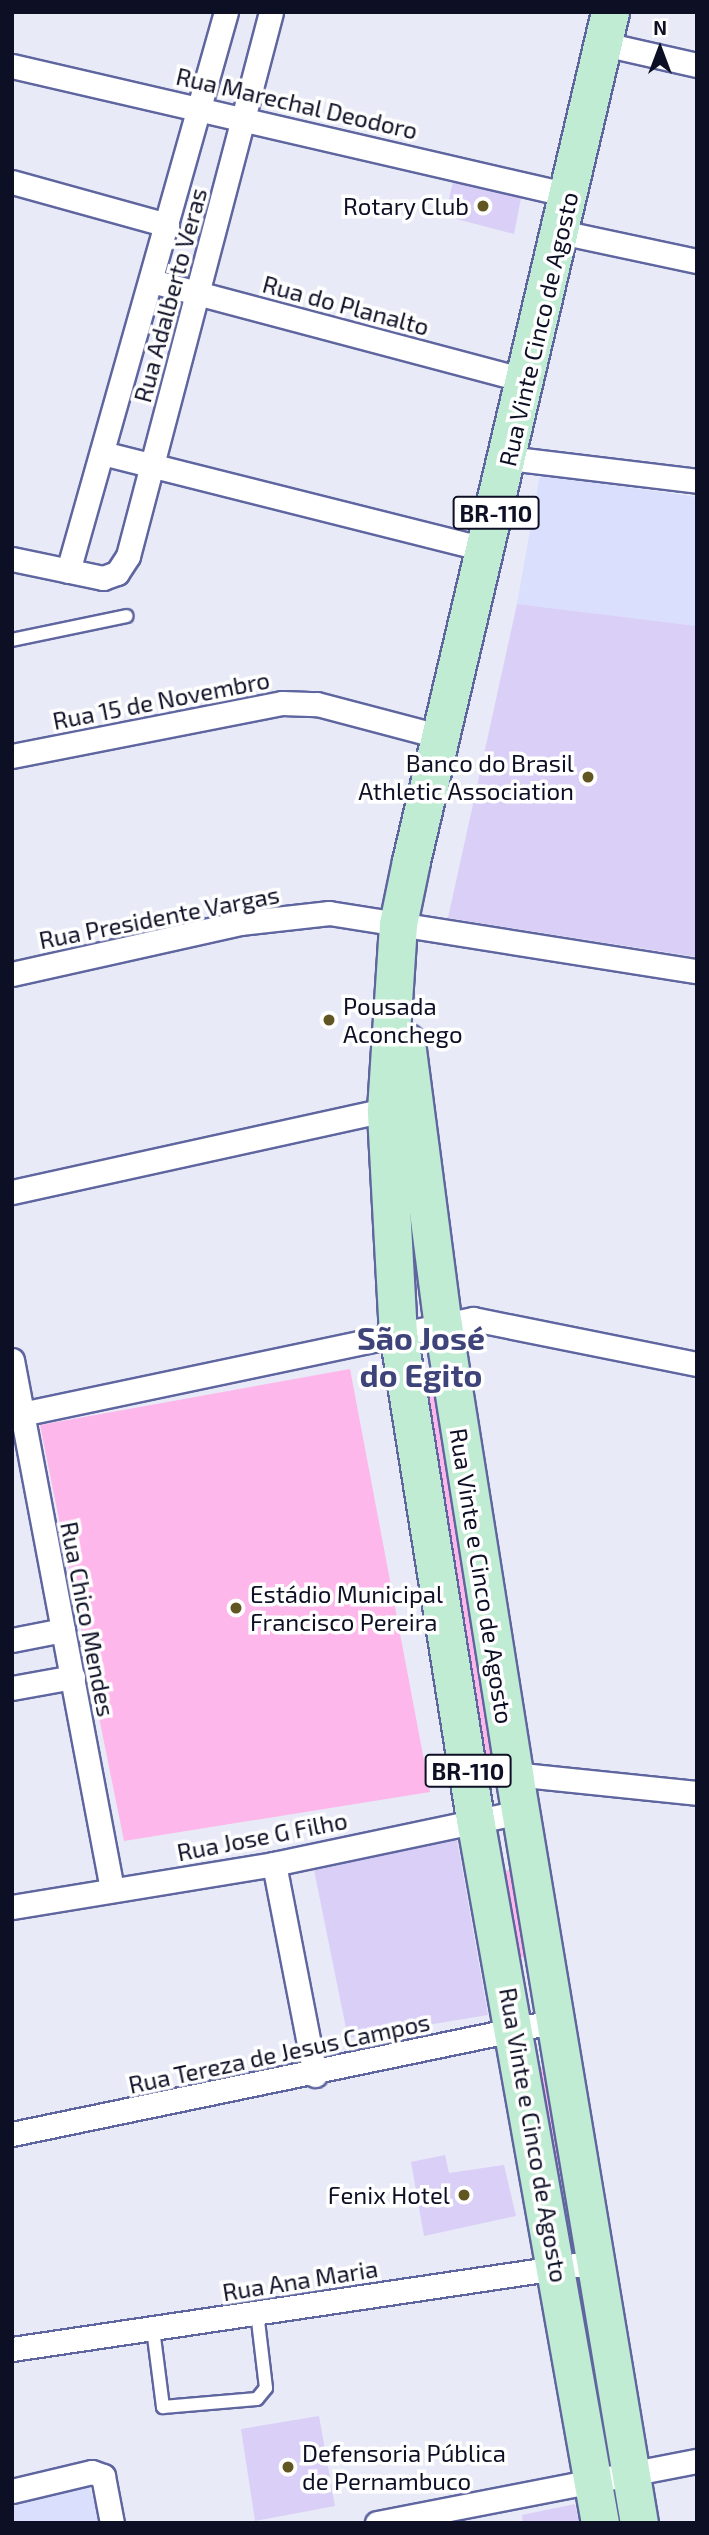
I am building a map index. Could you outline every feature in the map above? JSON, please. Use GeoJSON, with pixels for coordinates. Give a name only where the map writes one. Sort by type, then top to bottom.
{"type":"FeatureCollection","features":[{"type":"Feature","properties":{"kind":"main road","name":"Rua Vinte Cinco de Agosto"},"geometry":{"type":"LineString","coordinates":[[396,1015],[398,925],[527,381],[607,28]]}},
{"type":"Feature","properties":{"kind":"main road","name":"Rua Vinte e Cinco de Agosto"},"geometry":{"type":"LineString","coordinates":[[396,1015],[386,1110],[398,1335],[475,1819],[516,2029],[600,2523]]}},
{"type":"Feature","properties":{"kind":"main road","name":"Rua Vinte e Cinco de Agosto"},"geometry":{"type":"LineString","coordinates":[[396,1015],[407,1054],[443,1325],[520,1812],[639,2523]]}},
{"type":"Feature","properties":{"kind":"street","name":"Rua Adalberto Veras"},"geometry":{"type":"LineString","coordinates":[[226,12],[68,571],[103,578],[117,573],[128,556],[271,12]]}},
{"type":"Feature","properties":{"kind":"street"},"geometry":{"type":"LineString","coordinates":[[607,28],[697,65]]}},
{"type":"Feature","properties":{"kind":"street","name":"Rua Marechal Deodoro"},"geometry":{"type":"LineString","coordinates":[[12,66],[245,116],[569,195]]}},
{"type":"Feature","properties":{"kind":"street"},"geometry":{"type":"LineString","coordinates":[[12,182],[167,225]]}},
{"type":"Feature","properties":{"kind":"street"},"geometry":{"type":"LineString","coordinates":[[560,232],[697,261]]}},
{"type":"Feature","properties":{"kind":"street","name":"Rua do Planalto"},"geometry":{"type":"LineString","coordinates":[[152,281],[527,381]]}},
{"type":"Feature","properties":{"kind":"street"},"geometry":{"type":"LineString","coordinates":[[102,453],[487,550]]}},
{"type":"Feature","properties":{"kind":"street"},"geometry":{"type":"LineString","coordinates":[[508,458],[697,481]]}},
{"type":"Feature","properties":{"kind":"street"},"geometry":{"type":"LineString","coordinates":[[12,559],[68,571]]}},
{"type":"Feature","properties":{"kind":"street","name":"Rua 15 de Novembro"},"geometry":{"type":"LineString","coordinates":[[12,756],[282,703],[317,705],[442,737]]}},
{"type":"Feature","properties":{"kind":"street","name":"Rua Presidente Vargas"},"geometry":{"type":"LineString","coordinates":[[12,974],[240,923],[329,913],[697,971]]}},
{"type":"Feature","properties":{"kind":"street"},"geometry":{"type":"LineString","coordinates":[[12,1192],[386,1110]]}},
{"type":"Feature","properties":{"kind":"street"},"geometry":{"type":"LineString","coordinates":[[18,1415],[473,1319],[697,1364]]}},
{"type":"Feature","properties":{"kind":"street","name":"Rua Chico Mendes"},"geometry":{"type":"LineString","coordinates":[[12,1360],[18,1415],[63,1630],[112,1889]]}},
{"type":"Feature","properties":{"kind":"street"},"geometry":{"type":"LineString","coordinates":[[12,1640],[63,1630]]}},
{"type":"Feature","properties":{"kind":"street"},"geometry":{"type":"LineString","coordinates":[[12,1688],[72,1677]]}},
{"type":"Feature","properties":{"kind":"street"},"geometry":{"type":"LineString","coordinates":[[514,1774],[697,1793]]}},
{"type":"Feature","properties":{"kind":"street","name":"Rua Jose G Filho"},"geometry":{"type":"LineString","coordinates":[[12,1907],[274,1864],[475,1819],[520,1812]]}},
{"type":"Feature","properties":{"kind":"street"},"geometry":{"type":"LineString","coordinates":[[274,1864],[315,2075]]}},
{"type":"Feature","properties":{"kind":"street","name":"Rua Tereza de Jesus Campos"},"geometry":{"type":"LineString","coordinates":[[12,2134],[315,2075],[555,2021]]}},
{"type":"Feature","properties":{"kind":"street","name":"Rua Ana Maria"},"geometry":{"type":"LineString","coordinates":[[12,2349],[596,2262]]}},
{"type":"Feature","properties":{"kind":"street"},"geometry":{"type":"LineString","coordinates":[[377,2523],[592,2477],[697,2460]]}},
{"type":"Feature","properties":{"kind":"street"},"geometry":{"type":"LineString","coordinates":[[12,2491],[92,2472],[103,2476],[112,2523]]}},
{"type":"Feature","properties":{"kind":"lane"},"geometry":{"type":"LineString","coordinates":[[12,640],[127,617]]}},
{"type":"Feature","properties":{"kind":"lane"},"geometry":{"type":"LineString","coordinates":[[153,2329],[163,2407],[257,2399],[266,2388],[257,2313]]}},
{"type":"Feature","properties":{"kind":"shaded area"},"geometry":{"type":"Polygon","coordinates":[[[540,475],[697,497],[697,626],[517,604],[540,475]]]}},
{"type":"Feature","properties":{"kind":"shaded area","name":"Estádio Municipal Francisco Pereira"},"geometry":{"type":"Polygon","coordinates":[[[350,1369],[430,1792],[124,1841],[40,1425],[350,1369]]]}},
{"type":"Feature","properties":{"kind":"shaded area"},"geometry":{"type":"Polygon","coordinates":[[[426,1374],[436,1378],[499,1774],[494,1777],[483,1771],[421,1385],[426,1374]]]}},
{"type":"Feature","properties":{"kind":"shaded area"},"geometry":{"type":"Polygon","coordinates":[[[513,1867],[529,1956],[525,1959],[517,1954],[502,1874],[513,1867]]]}},
{"type":"Feature","properties":{"kind":"shaded area"},"geometry":{"type":"Polygon","coordinates":[[[546,2069],[566,2219],[561,2217],[537,2071],[546,2069]]]}},
{"type":"Feature","properties":{"kind":"shaded area"},"geometry":{"type":"Polygon","coordinates":[[[582,2286],[609,2440],[604,2443],[571,2288],[582,2286]]]}},
{"type":"Feature","properties":{"kind":"shaded area"},"geometry":{"type":"Polygon","coordinates":[[[88,2483],[101,2523],[12,2523],[12,2502],[88,2483]]]}},
{"type":"Feature","properties":{"kind":"building","name":"Rotary Club"},"geometry":{"type":"Polygon","coordinates":[[[453,182],[521,198],[514,234],[445,216],[453,182]]]}},
{"type":"Feature","properties":{"kind":"building","name":"Banco do Brasil Athletic Association"},"geometry":{"type":"Polygon","coordinates":[[[517,604],[697,626],[697,957],[448,918],[517,604]]]}},
{"type":"Feature","properties":{"kind":"building"},"geometry":{"type":"Polygon","coordinates":[[[457,1840],[488,2015],[348,2038],[314,1870],[457,1840]]]}},
{"type":"Feature","properties":{"kind":"building","name":"Fenix Hotel"},"geometry":{"type":"Polygon","coordinates":[[[445,2155],[449,2173],[504,2165],[516,2216],[424,2236],[411,2162],[445,2155]]]}},
{"type":"Feature","properties":{"kind":"building","name":"Defensoria Pública de Pernambuco"},"geometry":{"type":"Polygon","coordinates":[[[319,2416],[335,2506],[255,2521],[241,2429],[319,2416]]]}},
{"type":"Feature","properties":{"kind":"building"},"geometry":{"type":"Polygon","coordinates":[[[575,2504],[579,2523],[523,2523],[522,2515],[575,2504]]]}},
{"type":"Feature","properties":{"kind":"place","name":"Rotary Club"},"geometry":{"type":"Point","coordinates":[483,206]}},
{"type":"Feature","properties":{"kind":"place","name":"Banco do Brasil Athletic Association"},"geometry":{"type":"Point","coordinates":[588,777]}},
{"type":"Feature","properties":{"kind":"place","name":"Pousada Aconchego"},"geometry":{"type":"Point","coordinates":[329,1020]}},
{"type":"Feature","properties":{"kind":"place","name":"Estádio Municipal Francisco Pereira"},"geometry":{"type":"Point","coordinates":[236,1608]}},
{"type":"Feature","properties":{"kind":"place","name":"Fenix Hotel"},"geometry":{"type":"Point","coordinates":[464,2195]}},
{"type":"Feature","properties":{"kind":"place","name":"Defensoria Pública de Pernambuco"},"geometry":{"type":"Point","coordinates":[288,2467]}},
{"type":"Feature","properties":{"kind":"district","name":"São José do Egito"},"geometry":{"type":"Point","coordinates":[421,1356]}}]}
